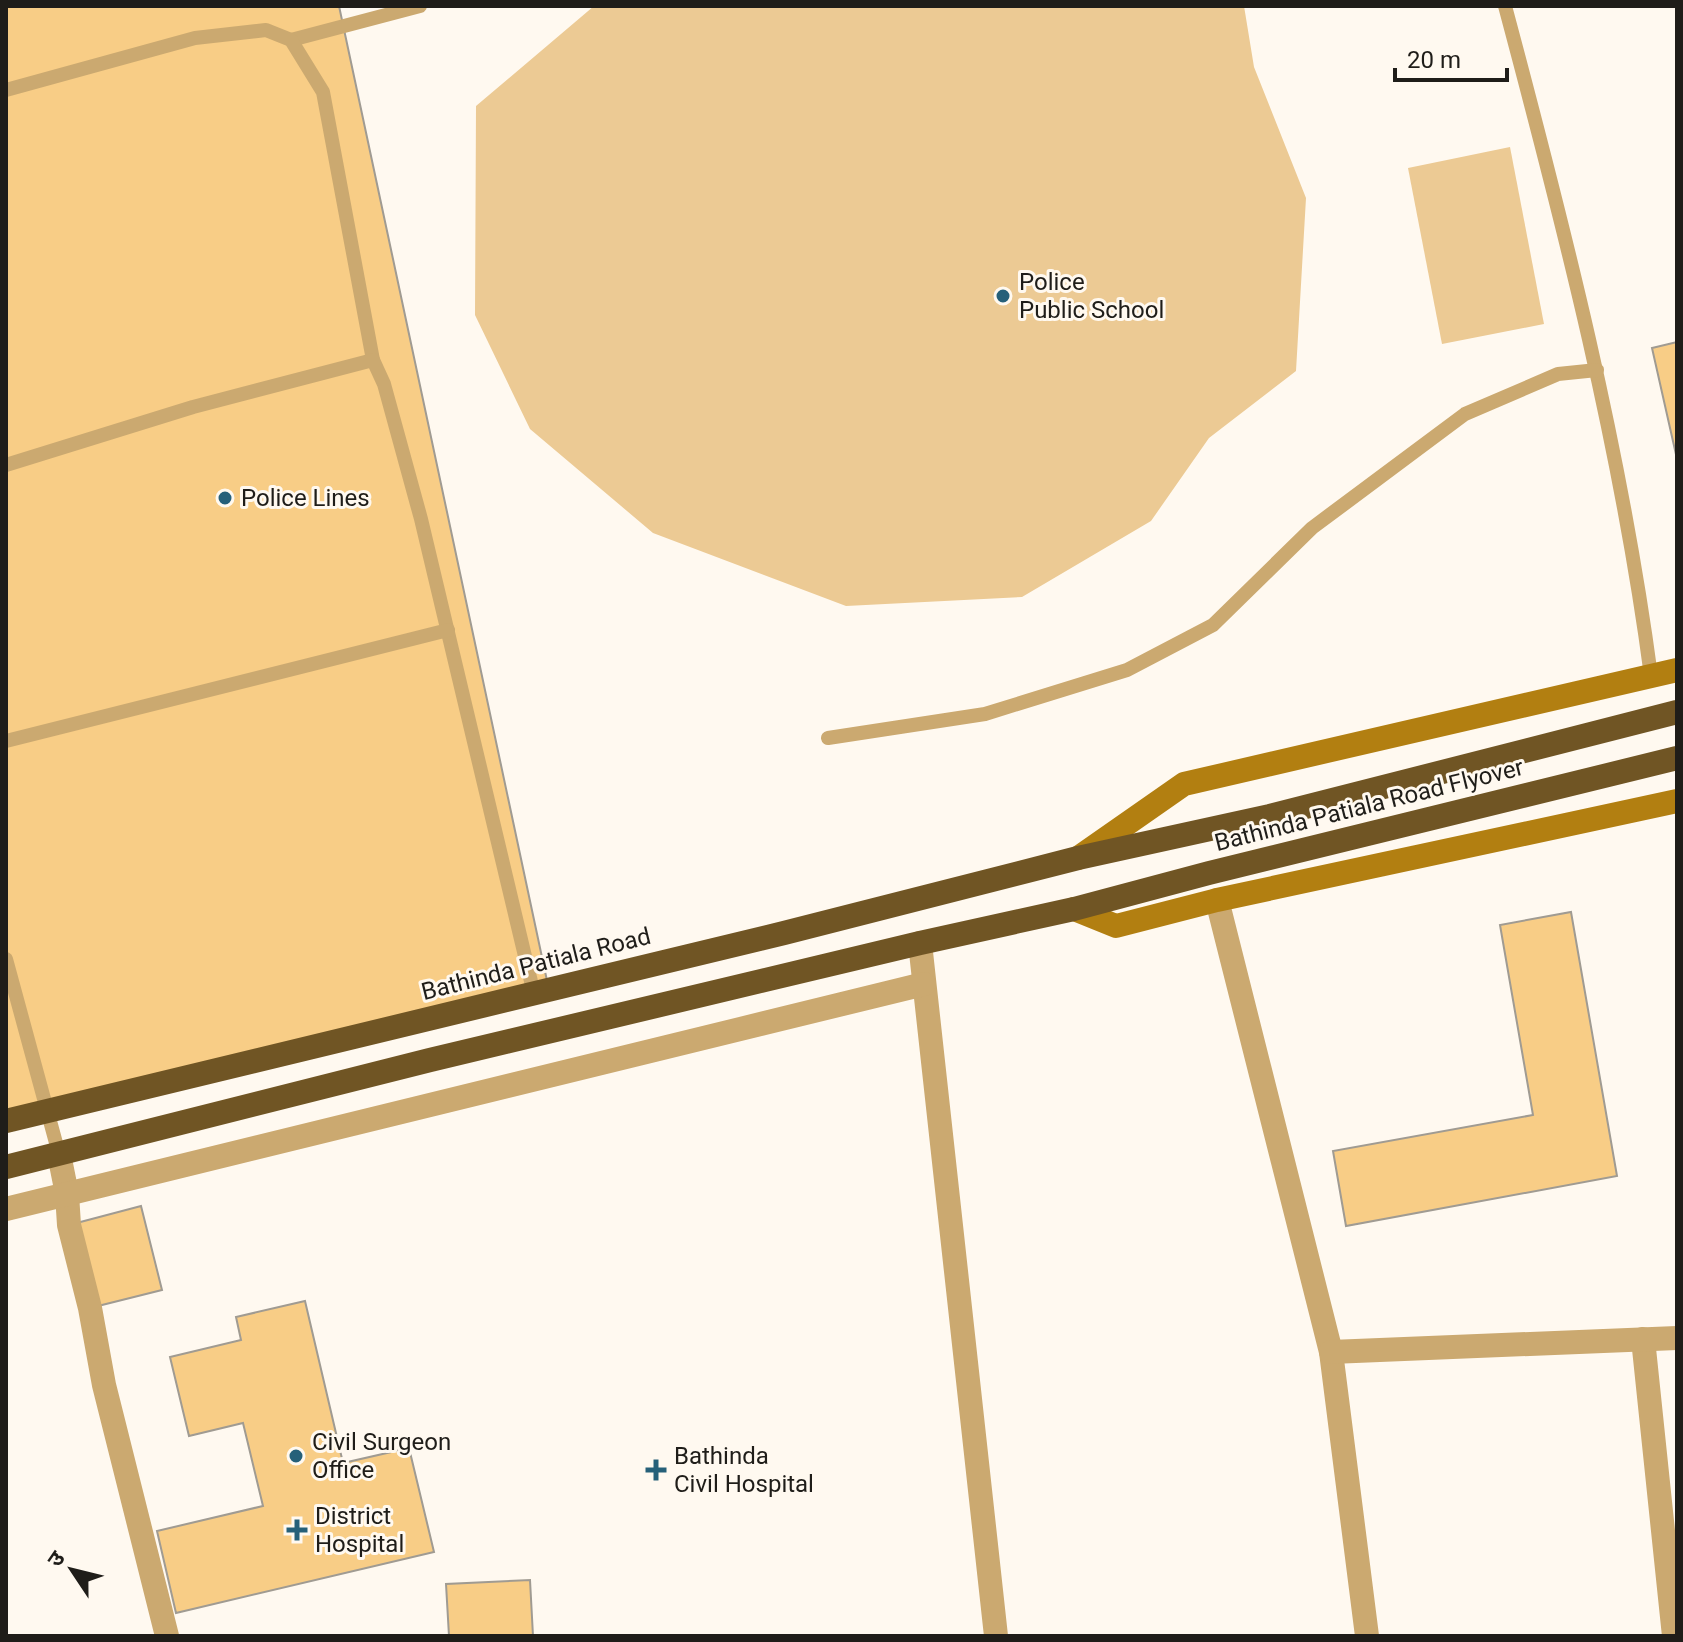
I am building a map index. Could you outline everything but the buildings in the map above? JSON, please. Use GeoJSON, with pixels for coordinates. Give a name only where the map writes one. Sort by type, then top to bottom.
{"type":"FeatureCollection","features":[{"type":"Feature","properties":{"kind":"highway","name":"Bathinda Patiala Road Flyover"},"geometry":{"type":"LineString","coordinates":[[1078,858],[1270,816],[1677,712]]}},
{"type":"Feature","properties":{"kind":"highway","name":"Bathinda Patiala Road Flyover"},"geometry":{"type":"LineString","coordinates":[[6,1167],[430,1060],[1074,909],[1677,758]]}},
{"type":"Feature","properties":{"kind":"highway","name":"Bathinda Patiala Road"},"geometry":{"type":"LineString","coordinates":[[6,1121],[784,933],[1078,858]]}},
{"type":"Feature","properties":{"kind":"highway"},"geometry":{"type":"LineString","coordinates":[[784,933],[796,972]]}},
{"type":"Feature","properties":{"kind":"main road"},"geometry":{"type":"LineString","coordinates":[[1078,858],[1184,784],[1677,670]]}},
{"type":"Feature","properties":{"kind":"main road"},"geometry":{"type":"LineString","coordinates":[[1074,909],[1116,926],[1217,900],[1677,801]]}},
{"type":"Feature","properties":{"kind":"street"},"geometry":{"type":"LineString","coordinates":[[1217,900],[1331,1352],[1367,1636]]}},
{"type":"Feature","properties":{"kind":"street"},"geometry":{"type":"LineString","coordinates":[[920,943],[996,1636]]}},
{"type":"Feature","properties":{"kind":"street"},"geometry":{"type":"LineString","coordinates":[[6,1209],[924,984]]}},
{"type":"Feature","properties":{"kind":"street"},"geometry":{"type":"LineString","coordinates":[[59,1154],[69,1225],[90,1308],[104,1385],[167,1636]]}},
{"type":"Feature","properties":{"kind":"street"},"geometry":{"type":"LineString","coordinates":[[1331,1352],[1677,1338]]}},
{"type":"Feature","properties":{"kind":"street"},"geometry":{"type":"LineString","coordinates":[[1643,1339],[1674,1636]]}},
{"type":"Feature","properties":{"kind":"lane"},"geometry":{"type":"LineString","coordinates":[[6,90],[195,38],[266,30],[291,40],[420,6]]}},
{"type":"Feature","properties":{"kind":"lane"},"geometry":{"type":"LineString","coordinates":[[1505,6],[1597,370],[1651,676]]}},
{"type":"Feature","properties":{"kind":"lane"},"geometry":{"type":"LineString","coordinates":[[291,40],[323,92],[373,360],[384,384],[448,630],[534,994]]}},
{"type":"Feature","properties":{"kind":"lane"},"geometry":{"type":"LineString","coordinates":[[6,465],[193,407],[373,360]]}},
{"type":"Feature","properties":{"kind":"lane"},"geometry":{"type":"LineString","coordinates":[[828,738],[985,714],[1127,670],[1213,625],[1312,528],[1465,414],[1558,374],[1597,370]]}},
{"type":"Feature","properties":{"kind":"lane"},"geometry":{"type":"LineString","coordinates":[[6,741],[448,630]]}},
{"type":"Feature","properties":{"kind":"lane"},"geometry":{"type":"LineString","coordinates":[[6,959],[59,1154]]}},
{"type":"Feature","properties":{"kind":"shaded area"},"geometry":{"type":"Polygon","coordinates":[[[594,6],[1244,6],[1254,67],[1306,198],[1296,371],[1209,438],[1151,521],[1022,597],[846,606],[653,533],[530,429],[475,315],[476,106],[594,6]]]}},
{"type":"Feature","properties":{"kind":"shaded area"},"geometry":{"type":"Polygon","coordinates":[[[1510,147],[1544,324],[1442,344],[1408,168],[1510,147]]]}},
{"type":"Feature","properties":{"kind":"place","name":"Police Public School"},"geometry":{"type":"Point","coordinates":[1003,296]}},
{"type":"Feature","properties":{"kind":"place","name":"Police Lines"},"geometry":{"type":"Point","coordinates":[225,498]}},
{"type":"Feature","properties":{"kind":"place","name":"Civil Surgeon Office"},"geometry":{"type":"Point","coordinates":[296,1456]}},
{"type":"Feature","properties":{"kind":"place","name":"Bathinda Civil Hospital"},"geometry":{"type":"Point","coordinates":[656,1470]}},
{"type":"Feature","properties":{"kind":"place","name":"District Hospital"},"geometry":{"type":"Point","coordinates":[297,1530]}}]}
